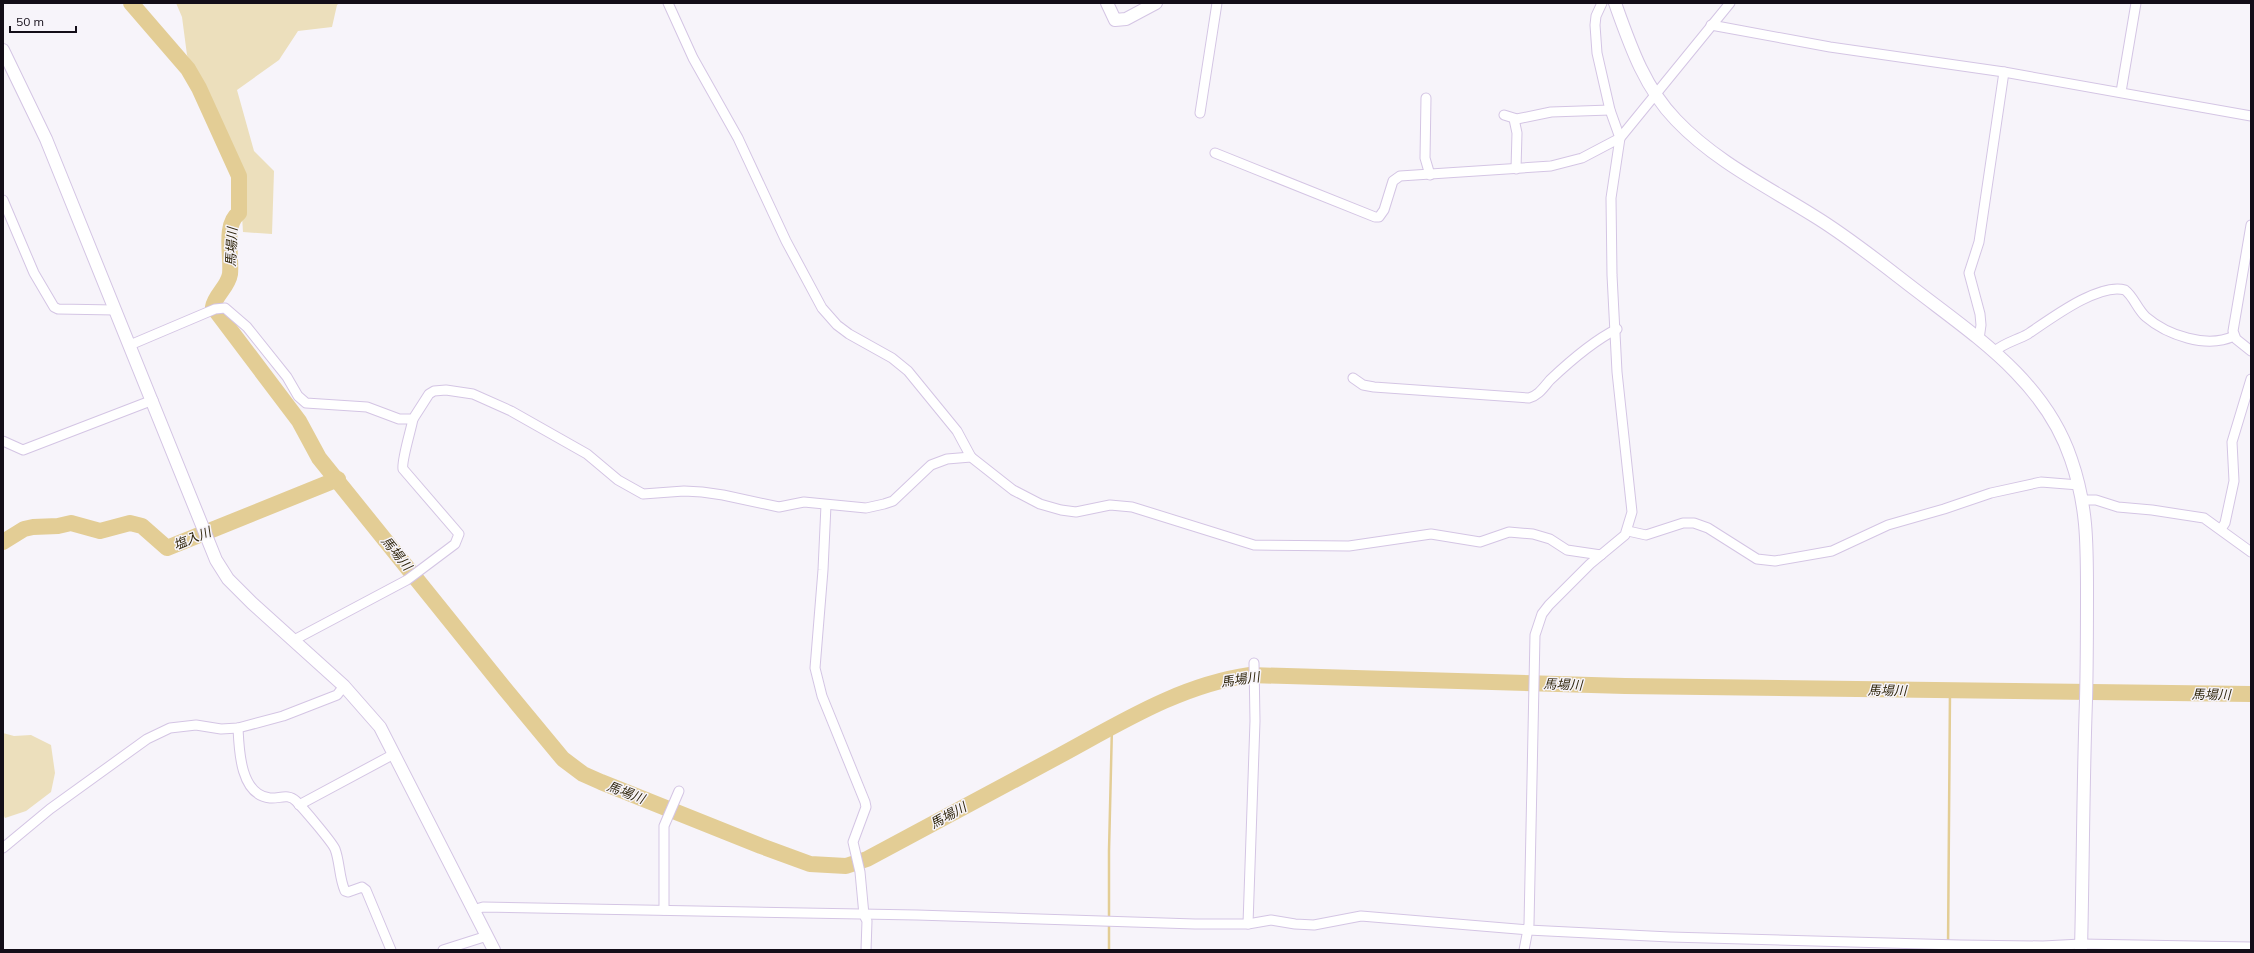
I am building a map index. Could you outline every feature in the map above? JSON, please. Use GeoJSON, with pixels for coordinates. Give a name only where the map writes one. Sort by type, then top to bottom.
{"type":"FeatureCollection","features":[{"type":"Feature","properties":{"kind":"street"},"geometry":{"type":"LineString","coordinates":[[668,3],[693,58],[732,126],[786,241],[822,308],[837,325],[849,334],[892,358],[905,368],[957,432],[971,457],[1013,490],[1040,504],[1061,510],[1076,512],[1117,505],[1132,507],[1254,545],[1349,546],[1431,534],[1480,542],[1509,532],[1533,534],[1550,539],[1567,550],[1602,555]]}},
{"type":"Feature","properties":{"kind":"street"},"geometry":{"type":"LineString","coordinates":[[1107,3],[1115,20],[1126,19],[1156,3]]}},
{"type":"Feature","properties":{"kind":"street"},"geometry":{"type":"LineString","coordinates":[[1200,113],[1217,3]]}},
{"type":"Feature","properties":{"kind":"street"},"geometry":{"type":"LineString","coordinates":[[1524,950],[1528,930],[1535,635],[1542,614],[1628,531],[1632,503],[1617,372],[1616,329],[1612,275],[1611,198],[1620,138],[1610,110],[1597,53],[1596,16],[1602,3]]}},
{"type":"Feature","properties":{"kind":"street"},"geometry":{"type":"LineString","coordinates":[[1615,3],[1640,70],[1656,96],[1675,119],[1707,148],[1846,237],[1995,351],[2027,383],[2053,419],[2067,447],[2079,484],[2087,523],[2088,657],[2081,947]]}},
{"type":"Feature","properties":{"kind":"street"},"geometry":{"type":"LineString","coordinates":[[1215,153],[1375,218],[1380,216],[1384,210],[1391,185],[1396,178],[1551,166],[1571,162],[1620,138],[1656,96],[1730,3]]}},
{"type":"Feature","properties":{"kind":"street"},"geometry":{"type":"LineString","coordinates":[[2121,92],[2136,3]]}},
{"type":"Feature","properties":{"kind":"street"},"geometry":{"type":"LineString","coordinates":[[1711,25],[1830,47],[2004,72],[2046,81],[2121,92],[2251,116]]}},
{"type":"Feature","properties":{"kind":"street"},"geometry":{"type":"LineString","coordinates":[[3,50],[46,139],[153,400],[216,560],[228,579],[252,603],[344,686],[380,727],[494,950]]}},
{"type":"Feature","properties":{"kind":"street"},"geometry":{"type":"LineString","coordinates":[[1979,339],[1981,325],[1980,314],[1969,273],[1979,242],[2004,72]]}},
{"type":"Feature","properties":{"kind":"street"},"geometry":{"type":"LineString","coordinates":[[1426,98],[1425,158],[1427,171],[1430,175]]}},
{"type":"Feature","properties":{"kind":"street"},"geometry":{"type":"LineString","coordinates":[[1504,115],[1514,119],[1528,118],[1551,112],[1610,110]]}},
{"type":"Feature","properties":{"kind":"street"},"geometry":{"type":"LineString","coordinates":[[1514,119],[1517,133],[1516,169]]}},
{"type":"Feature","properties":{"kind":"street"},"geometry":{"type":"LineString","coordinates":[[3,200],[34,273],[54,307],[58,309],[115,310]]}},
{"type":"Feature","properties":{"kind":"street"},"geometry":{"type":"LineString","coordinates":[[2251,225],[2233,324],[2234,336],[2251,351]]}},
{"type":"Feature","properties":{"kind":"street"},"geometry":{"type":"LineString","coordinates":[[1995,351],[2082,300],[2113,288],[2124,290],[2146,316],[2182,336],[2204,341],[2234,336]]}},
{"type":"Feature","properties":{"kind":"street"},"geometry":{"type":"LineString","coordinates":[[130,345],[215,309],[225,308],[247,327],[287,377],[298,396],[306,403],[367,407],[399,419],[413,419]]}},
{"type":"Feature","properties":{"kind":"street"},"geometry":{"type":"LineString","coordinates":[[1353,378],[1363,385],[1374,387],[1529,398],[1538,394],[1550,381],[1578,357],[1616,329]]}},
{"type":"Feature","properties":{"kind":"street"},"geometry":{"type":"LineString","coordinates":[[2221,529],[2225,523],[2234,481],[2232,442],[2251,379]]}},
{"type":"Feature","properties":{"kind":"street"},"geometry":{"type":"LineString","coordinates":[[294,640],[407,580],[454,544],[459,534],[403,469],[402,462],[413,419],[429,394],[434,391],[446,390],[473,394],[511,411],[587,454],[618,480],[643,494],[684,491],[723,494],[772,506],[785,507],[804,502],[866,508],[893,501],[931,465],[946,459],[971,457]]}},
{"type":"Feature","properties":{"kind":"street"},"geometry":{"type":"LineString","coordinates":[[3,441],[23,450],[153,400]]}},
{"type":"Feature","properties":{"kind":"street"},"geometry":{"type":"LineString","coordinates":[[1628,531],[1646,535],[1683,523],[1694,523],[1708,528],[1757,558],[1775,561],[1832,551],[1888,525],[1944,510],[1991,493],[2041,482],[2079,484]]}},
{"type":"Feature","properties":{"kind":"street"},"geometry":{"type":"LineString","coordinates":[[2083,500],[2096,500],[2118,507],[2199,516],[2209,520],[2251,552]]}},
{"type":"Feature","properties":{"kind":"street"},"geometry":{"type":"LineString","coordinates":[[826,505],[823,570],[815,668],[822,696],[865,800],[866,807],[855,836],[855,851],[860,872],[864,915],[867,921],[866,950]]}},
{"type":"Feature","properties":{"kind":"street"},"geometry":{"type":"LineString","coordinates":[[1248,924],[1255,721],[1254,663]]}},
{"type":"Feature","properties":{"kind":"street"},"geometry":{"type":"LineString","coordinates":[[3,848],[50,809],[147,739],[170,728],[196,725],[221,729],[238,728],[283,716],[337,695],[344,686]]}},
{"type":"Feature","properties":{"kind":"street"},"geometry":{"type":"LineString","coordinates":[[238,728],[240,761],[254,790],[269,798],[281,796],[292,798],[299,805],[334,848],[345,891],[348,892],[362,887],[366,890],[391,950]]}},
{"type":"Feature","properties":{"kind":"street"},"geometry":{"type":"LineString","coordinates":[[299,805],[394,754]]}},
{"type":"Feature","properties":{"kind":"street"},"geometry":{"type":"LineString","coordinates":[[664,910],[664,826],[679,791]]}},
{"type":"Feature","properties":{"kind":"street"},"geometry":{"type":"LineString","coordinates":[[473,910],[483,907],[664,910],[1248,924],[1278,920],[1295,924],[1314,925],[1361,916],[1528,930],[1670,937],[1960,945],[2251,947]]}},
{"type":"Feature","properties":{"kind":"street"},"geometry":{"type":"LineString","coordinates":[[443,950],[486,936]]}},
{"type":"Feature","properties":{"kind":"shaded area"},"geometry":{"type":"Polygon","coordinates":[[[176,3],[340,3],[337,5],[332,27],[298,31],[279,60],[237,90],[254,151],[274,171],[272,234],[243,232],[239,168],[213,103],[187,55],[182,17],[176,3]]]}},
{"type":"Feature","properties":{"kind":"shaded area"},"geometry":{"type":"Polygon","coordinates":[[[3,733],[14,736],[31,735],[51,745],[55,773],[51,792],[26,811],[5,818],[3,814],[3,733]]]}},
{"type":"Feature","properties":{"kind":"waterway","name":"馬場川"},"geometry":{"type":"LineString","coordinates":[[131,3],[188,69],[199,88],[239,176],[239,213],[234,218],[231,225],[229,241],[230,274],[227,283],[216,299],[213,307],[299,421],[319,458],[563,759],[583,774],[601,782],[810,864],[846,866],[867,859],[1151,707],[1199,687],[1250,675],[1625,686],[2251,694]]}},
{"type":"Feature","properties":{"kind":"waterway","name":"塩入川"},"geometry":{"type":"LineString","coordinates":[[3,542],[24,529],[33,527],[58,526],[71,523],[100,531],[130,523],[142,526],[167,548],[338,479]]}},
{"type":"Feature","properties":{"kind":"waterway"},"geometry":{"type":"LineString","coordinates":[[1948,950],[1950,690]]}},
{"type":"Feature","properties":{"kind":"waterway"},"geometry":{"type":"LineString","coordinates":[[1109,950],[1109,851],[1112,726]]}}]}
